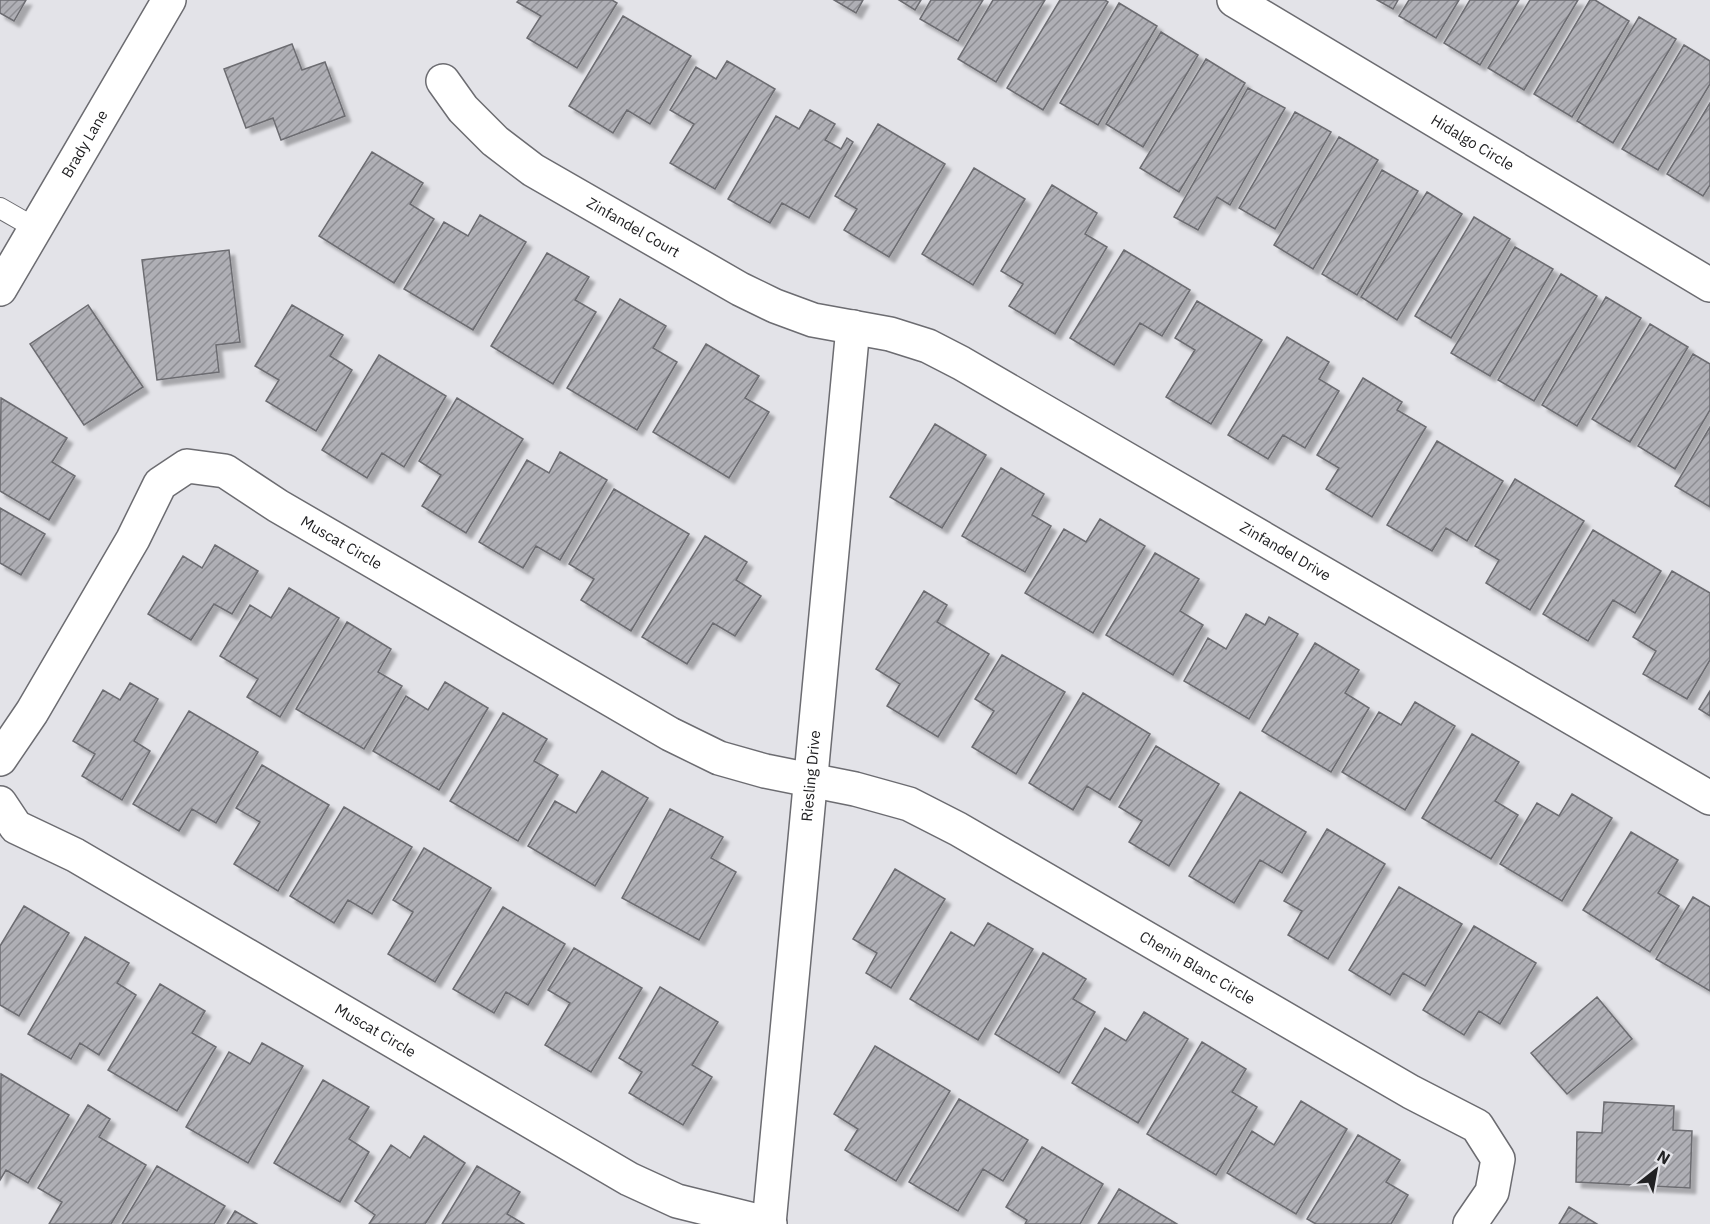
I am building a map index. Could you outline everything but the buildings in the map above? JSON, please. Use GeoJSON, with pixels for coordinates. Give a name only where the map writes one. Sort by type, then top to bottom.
{"type":"FeatureCollection","features":[{"type":"Feature","properties":{"kind":"street","name":"Brady Lane"},"geometry":{"type":"LineString","coordinates":[[0,289],[169,0]]}},
{"type":"Feature","properties":{"kind":"street","name":"Hidalgo Circle"},"geometry":{"type":"LineString","coordinates":[[1234,0],[1710,285]]}},
{"type":"Feature","properties":{"kind":"street","name":"Zinfandel Court"},"geometry":{"type":"LineString","coordinates":[[443,81],[463,109],[495,141],[534,170],[740,290],[813,320],[853,327]]}},
{"type":"Feature","properties":{"kind":"street","name":"Riesling Drive"},"geometry":{"type":"LineString","coordinates":[[770,1224],[853,327]]}},
{"type":"Feature","properties":{"kind":"street","name":"Zinfandel Drive"},"geometry":{"type":"LineString","coordinates":[[853,327],[890,334],[918,343],[962,363],[1710,798]]}},
{"type":"Feature","properties":{"kind":"street","name":"Muscat Circle"},"geometry":{"type":"LineString","coordinates":[[0,759],[32,712],[133,539],[160,484],[187,465],[225,471],[278,506],[670,735],[719,758],[765,771],[810,780]]}},
{"type":"Feature","properties":{"kind":"street","name":"Chenin Blanc Circle"},"geometry":{"type":"LineString","coordinates":[[810,780],[855,789],[909,804],[958,829],[1411,1092],[1477,1126],[1498,1159],[1492,1192],[1470,1224]]}},
{"type":"Feature","properties":{"kind":"street","name":"Muscat Circle"},"geometry":{"type":"LineString","coordinates":[[0,803],[16,827],[85,861],[629,1179],[677,1201],[770,1224]]}},
{"type":"Feature","properties":{"kind":"lane"},"geometry":{"type":"LineString","coordinates":[[0,208],[35,228]]}}]}
